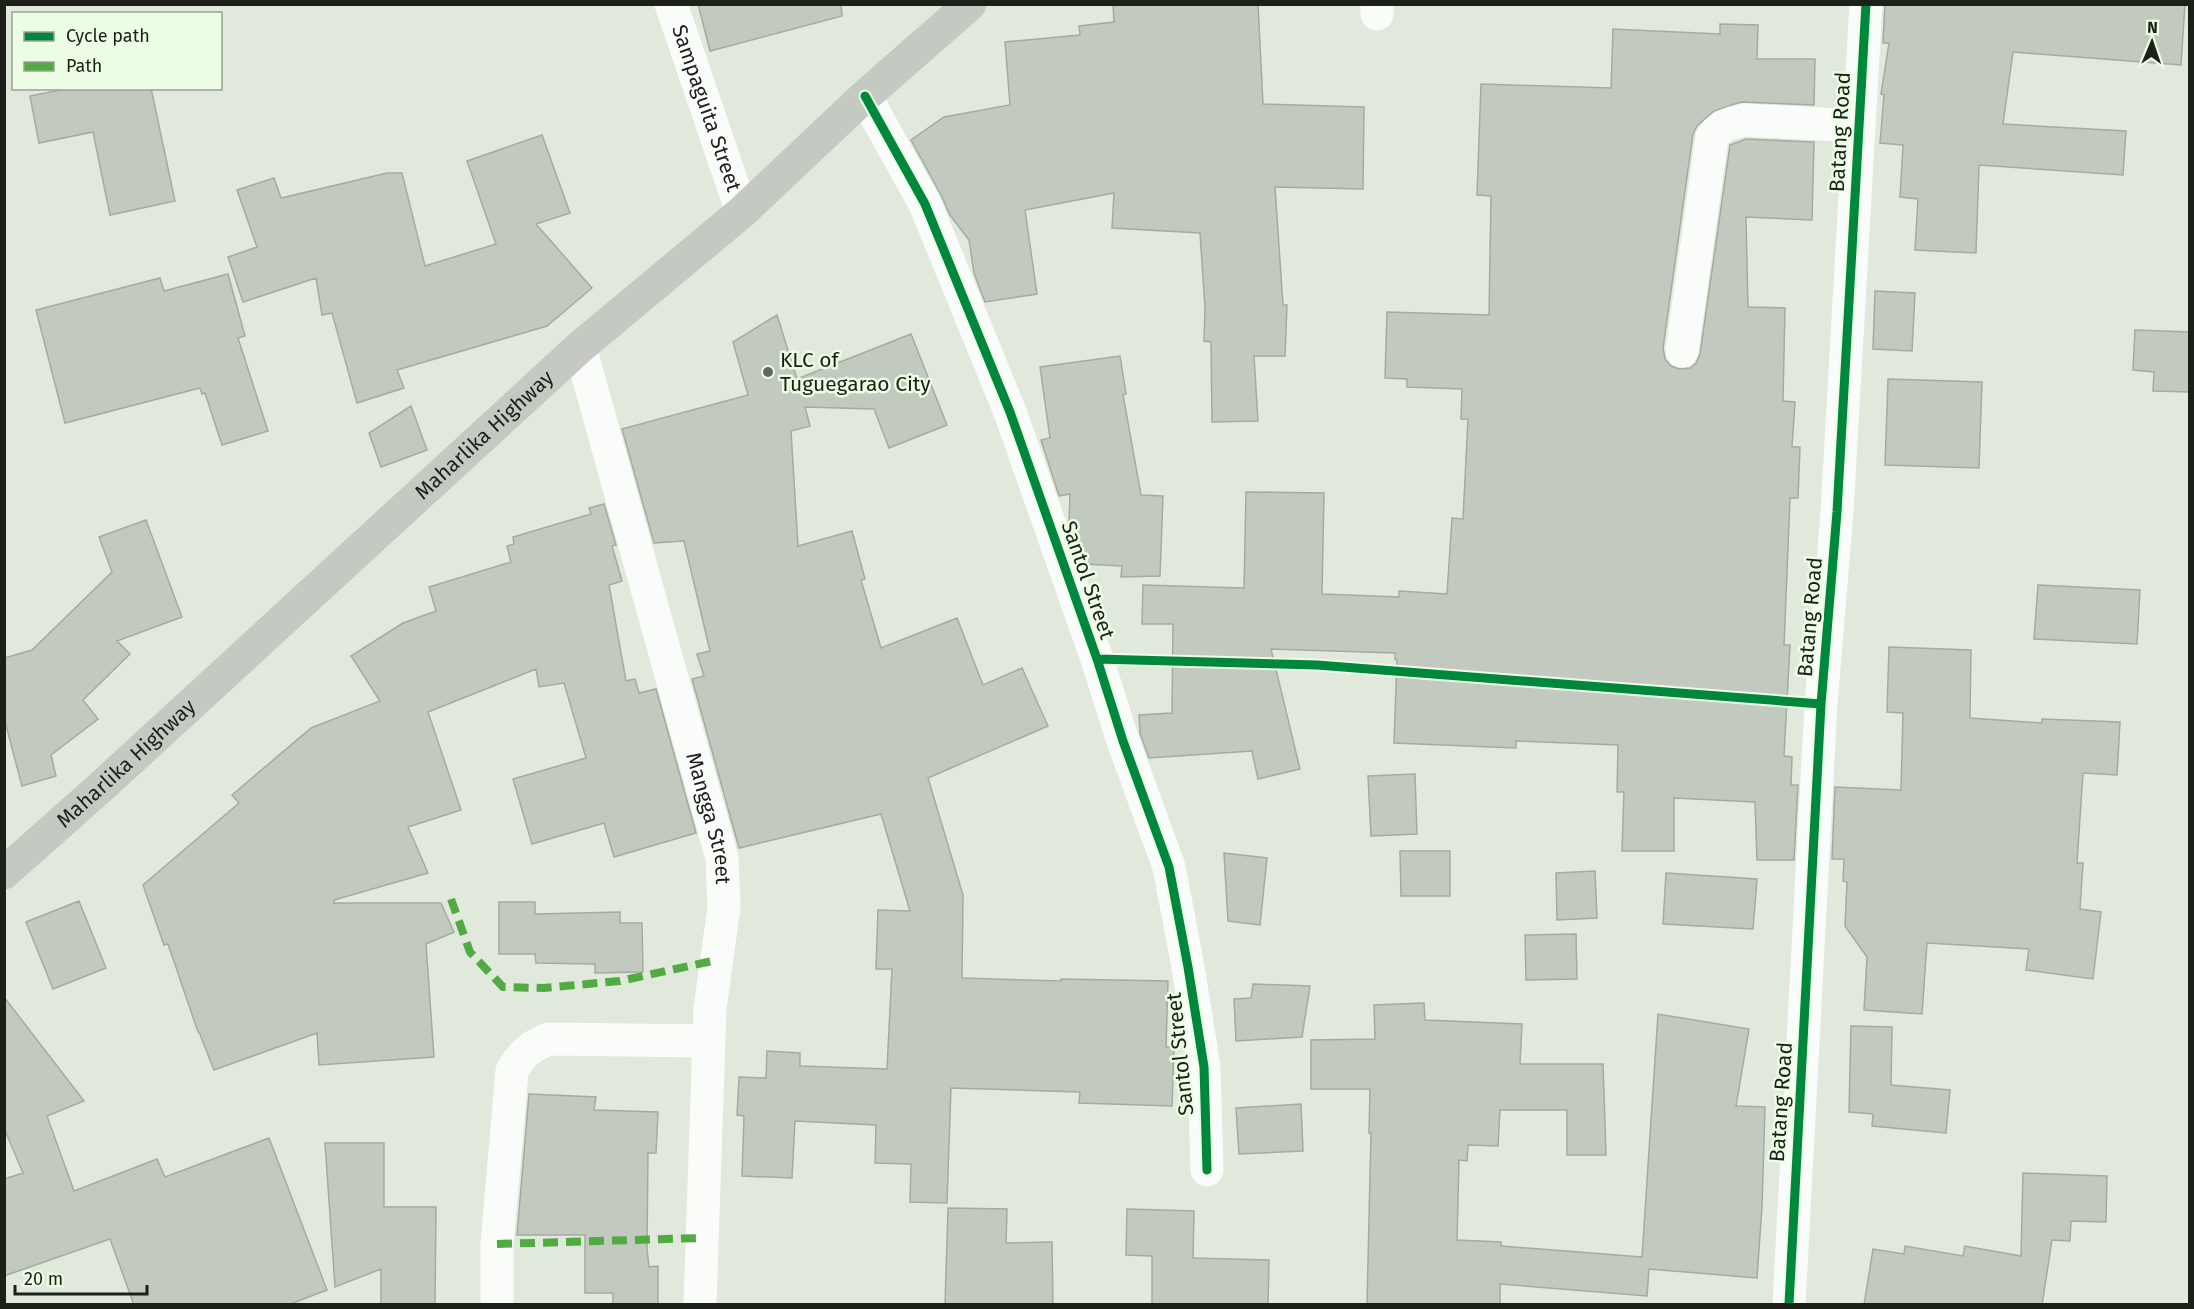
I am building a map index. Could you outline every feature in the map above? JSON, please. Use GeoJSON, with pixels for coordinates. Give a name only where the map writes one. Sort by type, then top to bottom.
{"type":"FeatureCollection","features":[{"type":"Feature","properties":{"kind":"main road","name":"Maharlika Highway"},"geometry":{"type":"LineString","coordinates":[[4,873],[120,770],[580,347],[742,212],[866,96],[970,4]]}},
{"type":"Feature","properties":{"kind":"street","name":"Sampaguita Street"},"geometry":{"type":"LineString","coordinates":[[671,4],[742,212]]}},
{"type":"Feature","properties":{"kind":"street","name":"Batang Road"},"geometry":{"type":"LineString","coordinates":[[1789,1305],[1820,716],[1838,512],[1866,4]]}},
{"type":"Feature","properties":{"kind":"street","name":"Santol Street"},"geometry":{"type":"LineString","coordinates":[[866,96],[925,204],[1010,412],[1097,658],[1123,741],[1169,867],[1204,1067],[1207,1170]]}},
{"type":"Feature","properties":{"kind":"street"},"geometry":{"type":"LineString","coordinates":[[1682,351],[1712,137],[1719,128],[1744,120],[1859,126]]}},
{"type":"Feature","properties":{"kind":"street","name":"Mangga Street"},"geometry":{"type":"LineString","coordinates":[[580,347],[722,858],[724,907],[710,1009],[708,1041],[700,1305]]}},
{"type":"Feature","properties":{"kind":"street"},"geometry":{"type":"LineString","coordinates":[[497,1299],[496,1245],[512,1071],[519,1057],[533,1045],[549,1039],[708,1041]]}},
{"type":"Feature","properties":{"kind":"building"},"geometry":{"type":"Polygon","coordinates":[[[698,4],[841,4],[842,16],[710,51],[698,4]]]}},
{"type":"Feature","properties":{"kind":"building"},"geometry":{"type":"Polygon","coordinates":[[[1113,4],[1258,4],[1263,104],[1364,107],[1363,189],[1275,187],[1283,305],[1287,305],[1285,356],[1254,356],[1258,421],[1212,422],[1211,342],[1204,341],[1205,308],[1200,233],[1112,228],[1114,193],[1025,210],[1037,294],[985,302],[974,273],[969,240],[950,215],[911,140],[944,117],[1010,105],[1005,42],[1080,35],[1079,26],[1114,22],[1113,4]]]}},
{"type":"Feature","properties":{"kind":"building"},"geometry":{"type":"Polygon","coordinates":[[[1885,4],[2185,4],[2181,65],[2013,52],[2003,124],[2126,131],[2123,175],[1979,165],[1976,253],[1915,250],[1918,199],[1900,197],[1903,145],[1880,143],[1884,95],[1881,94],[1889,43],[1883,43],[1885,4]]]}},
{"type":"Feature","properties":{"kind":"building"},"geometry":{"type":"Polygon","coordinates":[[[1720,24],[1758,25],[1757,59],[1815,59],[1814,105],[1741,102],[1714,111],[1697,126],[1693,134],[1663,348],[1665,359],[1671,366],[1679,369],[1690,368],[1696,363],[1700,354],[1730,145],[1746,139],[1814,142],[1812,220],[1746,217],[1748,307],[1785,308],[1783,401],[1795,402],[1792,447],[1800,447],[1798,498],[1790,498],[1784,645],[1790,645],[1784,756],[1792,757],[1791,785],[1798,785],[1794,860],[1757,860],[1755,802],[1674,798],[1674,851],[1622,851],[1624,792],[1617,792],[1618,745],[1516,741],[1516,748],[1394,743],[1397,660],[1395,653],[1271,649],[1300,769],[1258,779],[1252,751],[1149,758],[1140,733],[1139,715],[1172,713],[1173,624],[1142,624],[1143,585],[1244,588],[1246,492],[1324,493],[1322,594],[1399,597],[1399,591],[1447,594],[1452,518],[1463,519],[1468,419],[1461,419],[1462,389],[1407,387],[1407,379],[1385,378],[1387,312],[1489,315],[1491,196],[1477,195],[1481,84],[1611,88],[1613,29],[1720,34],[1720,24]]]}},
{"type":"Feature","properties":{"kind":"building"},"geometry":{"type":"Polygon","coordinates":[[[60,90],[151,90],[175,201],[110,215],[93,132],[39,143],[30,96],[60,90]]]}},
{"type":"Feature","properties":{"kind":"building"},"geometry":{"type":"Polygon","coordinates":[[[542,135],[570,213],[536,224],[592,288],[547,326],[397,370],[404,388],[357,403],[332,313],[322,315],[316,278],[243,302],[228,257],[257,247],[237,190],[274,178],[281,198],[387,173],[402,173],[425,266],[496,244],[467,161],[542,135]]]}},
{"type":"Feature","properties":{"kind":"building"},"geometry":{"type":"Polygon","coordinates":[[[228,274],[245,336],[238,338],[268,431],[222,445],[205,393],[202,394],[200,388],[65,423],[36,310],[160,278],[164,291],[228,274]]]}},
{"type":"Feature","properties":{"kind":"building"},"geometry":{"type":"Polygon","coordinates":[[[1875,291],[1915,293],[1912,351],[1873,349],[1875,291]]]}},
{"type":"Feature","properties":{"kind":"building"},"geometry":{"type":"Polygon","coordinates":[[[777,315],[797,379],[911,334],[947,425],[889,448],[874,409],[805,407],[810,426],[791,431],[798,546],[852,531],[865,579],[861,580],[881,648],[957,618],[983,685],[1022,668],[1048,726],[928,778],[963,895],[962,978],[1168,981],[1166,1047],[1174,1047],[1172,1106],[1079,1103],[1080,1092],[951,1088],[947,1203],[910,1202],[911,1164],[875,1163],[876,1125],[795,1121],[792,1178],[742,1176],[744,1116],[737,1115],[739,1077],[766,1078],[767,1051],[800,1053],[800,1066],[887,1069],[892,969],[876,969],[878,910],[910,911],[881,814],[739,848],[692,679],[704,676],[697,654],[710,651],[684,541],[654,543],[622,429],[748,395],[733,342],[777,315]]]}},
{"type":"Feature","properties":{"kind":"building"},"geometry":{"type":"Polygon","coordinates":[[[2135,330],[2190,332],[2190,392],[2153,391],[2154,372],[2133,370],[2135,330]]]}},
{"type":"Feature","properties":{"kind":"building"},"geometry":{"type":"Polygon","coordinates":[[[1120,356],[1126,394],[1123,395],[1141,495],[1163,496],[1160,576],[1121,577],[1122,566],[1083,564],[1069,522],[1070,494],[1059,496],[1041,440],[1050,438],[1040,367],[1120,356]]]}},
{"type":"Feature","properties":{"kind":"building"},"geometry":{"type":"Polygon","coordinates":[[[1888,379],[1982,382],[1979,468],[1885,465],[1888,379]]]}},
{"type":"Feature","properties":{"kind":"building"},"geometry":{"type":"Polygon","coordinates":[[[411,406],[427,450],[381,467],[369,433],[411,406]]]}},
{"type":"Feature","properties":{"kind":"building"},"geometry":{"type":"Polygon","coordinates":[[[604,504],[616,545],[612,546],[622,581],[609,585],[626,681],[635,679],[639,693],[656,689],[696,833],[614,857],[604,823],[532,844],[513,779],[586,758],[564,683],[539,687],[536,669],[428,712],[461,810],[408,827],[428,873],[334,900],[334,903],[441,903],[454,932],[426,944],[434,1057],[319,1065],[317,1033],[214,1070],[198,1032],[168,944],[164,945],[143,885],[239,803],[232,795],[311,728],[380,701],[351,656],[403,623],[436,611],[429,587],[511,562],[507,546],[514,544],[513,537],[591,514],[589,508],[604,504]]]}},
{"type":"Feature","properties":{"kind":"building"},"geometry":{"type":"Polygon","coordinates":[[[146,520],[182,617],[117,641],[130,654],[83,700],[98,719],[51,755],[56,776],[22,786],[4,718],[4,658],[32,650],[112,572],[99,537],[146,520]]]}},
{"type":"Feature","properties":{"kind":"building"},"geometry":{"type":"Polygon","coordinates":[[[2038,585],[2140,590],[2137,644],[2034,639],[2038,585]]]}},
{"type":"Feature","properties":{"kind":"building"},"geometry":{"type":"Polygon","coordinates":[[[1889,647],[1971,650],[1970,718],[2042,723],[2042,719],[2120,722],[2117,775],[2083,773],[2077,863],[2083,863],[2080,909],[2101,912],[2093,979],[2026,970],[2029,949],[1927,943],[1922,1014],[1864,1010],[1867,957],[1845,926],[1847,882],[1843,881],[1844,859],[1832,859],[1835,787],[1901,790],[1903,713],[1887,712],[1889,647]]]}},
{"type":"Feature","properties":{"kind":"building"},"geometry":{"type":"Polygon","coordinates":[[[1415,774],[1417,834],[1371,836],[1368,776],[1415,774]]]}},
{"type":"Feature","properties":{"kind":"building"},"geometry":{"type":"Polygon","coordinates":[[[1400,851],[1450,851],[1450,896],[1401,896],[1400,851]]]}},
{"type":"Feature","properties":{"kind":"building"},"geometry":{"type":"Polygon","coordinates":[[[1224,853],[1267,858],[1260,925],[1228,921],[1224,853]]]}},
{"type":"Feature","properties":{"kind":"building"},"geometry":{"type":"Polygon","coordinates":[[[1595,871],[1597,918],[1557,920],[1556,873],[1595,871]]]}},
{"type":"Feature","properties":{"kind":"building"},"geometry":{"type":"Polygon","coordinates":[[[1666,873],[1757,879],[1753,929],[1663,924],[1666,873]]]}},
{"type":"Feature","properties":{"kind":"building"},"geometry":{"type":"Polygon","coordinates":[[[79,901],[106,968],[53,989],[26,922],[79,901]]]}},
{"type":"Feature","properties":{"kind":"building"},"geometry":{"type":"Polygon","coordinates":[[[499,902],[535,902],[535,914],[620,912],[620,923],[642,923],[643,972],[595,973],[595,964],[536,963],[535,954],[499,954],[499,902]]]}},
{"type":"Feature","properties":{"kind":"building"},"geometry":{"type":"Polygon","coordinates":[[[1576,934],[1577,979],[1526,980],[1525,935],[1576,934]]]}},
{"type":"Feature","properties":{"kind":"building"},"geometry":{"type":"Polygon","coordinates":[[[1253,984],[1310,986],[1302,1037],[1236,1041],[1234,999],[1251,998],[1253,984]]]}},
{"type":"Feature","properties":{"kind":"building"},"geometry":{"type":"Polygon","coordinates":[[[4,997],[84,1101],[47,1116],[74,1191],[157,1159],[165,1177],[269,1138],[327,1290],[288,1305],[134,1305],[110,1239],[4,1276],[4,1179],[23,1173],[4,1128],[4,997]]]}},
{"type":"Feature","properties":{"kind":"building"},"geometry":{"type":"Polygon","coordinates":[[[1424,1003],[1425,1020],[1522,1024],[1520,1064],[1603,1064],[1606,1155],[1567,1155],[1567,1110],[1500,1110],[1498,1146],[1468,1145],[1467,1161],[1459,1160],[1457,1240],[1501,1242],[1501,1246],[1642,1257],[1658,1014],[1749,1029],[1736,1106],[1765,1107],[1757,1278],[1649,1269],[1647,1296],[1500,1284],[1500,1305],[1367,1305],[1370,1089],[1311,1089],[1311,1040],[1375,1039],[1374,1005],[1424,1003]]]}},
{"type":"Feature","properties":{"kind":"building"},"geometry":{"type":"Polygon","coordinates":[[[1851,1026],[1892,1027],[1891,1085],[1950,1090],[1946,1133],[1872,1126],[1873,1114],[1849,1112],[1851,1026]]]}},
{"type":"Feature","properties":{"kind":"building"},"geometry":{"type":"Polygon","coordinates":[[[529,1094],[596,1097],[594,1110],[658,1112],[656,1153],[648,1153],[647,1249],[649,1267],[658,1266],[658,1305],[613,1305],[613,1293],[585,1293],[585,1235],[517,1235],[529,1094]]]}},
{"type":"Feature","properties":{"kind":"building"},"geometry":{"type":"Polygon","coordinates":[[[1301,1104],[1303,1151],[1239,1154],[1236,1108],[1301,1104]]]}},
{"type":"Feature","properties":{"kind":"building"},"geometry":{"type":"Polygon","coordinates":[[[325,1143],[384,1143],[384,1207],[436,1207],[435,1305],[381,1305],[381,1269],[335,1287],[325,1143]]]}},
{"type":"Feature","properties":{"kind":"building"},"geometry":{"type":"Polygon","coordinates":[[[2023,1173],[2107,1176],[2106,1222],[2071,1221],[2070,1241],[2052,1240],[2042,1305],[1864,1305],[1873,1249],[1904,1254],[1905,1246],[1963,1256],[1965,1246],[2021,1256],[2023,1173]]]}},
{"type":"Feature","properties":{"kind":"building"},"geometry":{"type":"Polygon","coordinates":[[[948,1208],[1007,1209],[1006,1243],[1052,1242],[1053,1305],[945,1305],[948,1208]]]}},
{"type":"Feature","properties":{"kind":"building"},"geometry":{"type":"Polygon","coordinates":[[[1127,1209],[1194,1211],[1193,1258],[1269,1260],[1268,1305],[1152,1305],[1152,1256],[1126,1255],[1127,1209]]]}},
{"type":"Feature","properties":{"kind":"marked path"},"geometry":{"type":"LineString","coordinates":[[451,899],[470,952],[503,987],[543,988],[620,981],[717,960]]}},
{"type":"Feature","properties":{"kind":"marked path"},"geometry":{"type":"LineString","coordinates":[[497,1244],[701,1238]]}},
{"type":"Feature","properties":{"kind":"cycle path"},"geometry":{"type":"LineString","coordinates":[[1789,1304],[1821,704],[1837,512],[1866,4]]}},
{"type":"Feature","properties":{"kind":"cycle path"},"geometry":{"type":"LineString","coordinates":[[865,96],[925,204],[1010,412],[1097,659],[1123,741],[1169,867],[1204,1067],[1207,1170]]}},
{"type":"Feature","properties":{"kind":"cycle path"},"geometry":{"type":"LineString","coordinates":[[1097,659],[1317,665],[1821,704]]}},
{"type":"Feature","properties":{"kind":"place","name":"KLC of Tuguegarao City"},"geometry":{"type":"Point","coordinates":[768,372]}}]}
